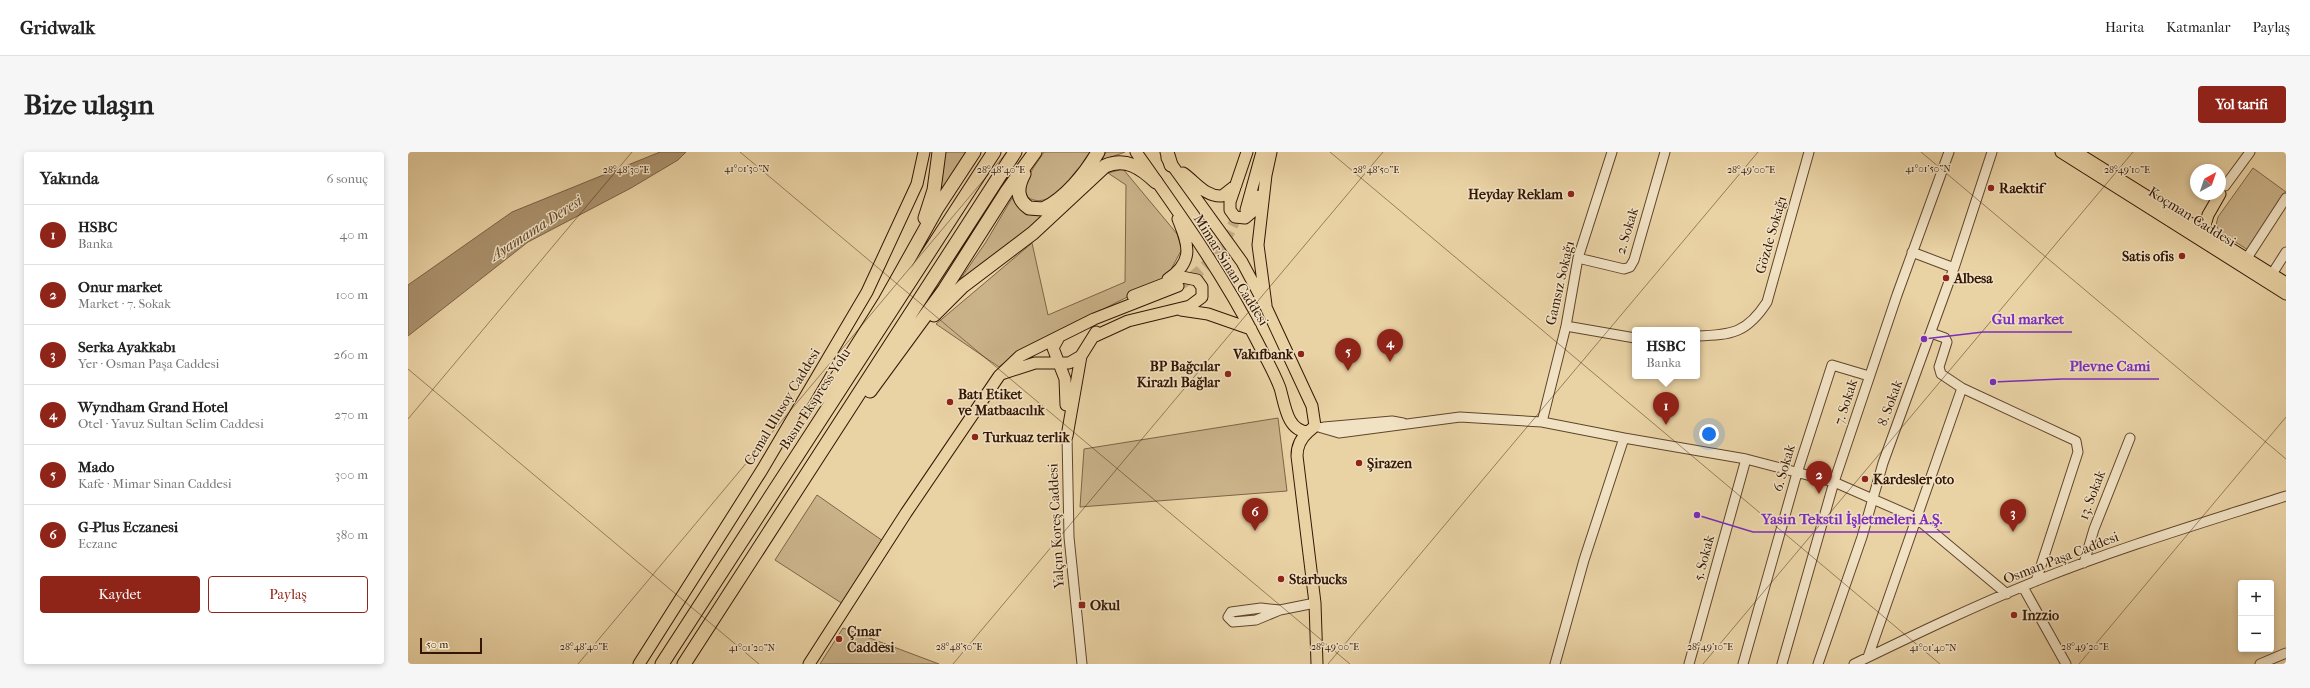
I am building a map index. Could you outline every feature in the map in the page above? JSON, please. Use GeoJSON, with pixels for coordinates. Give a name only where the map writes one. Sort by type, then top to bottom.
{"type":"FeatureCollection","features":[{"type":"Feature","properties":{"kind":"highway"},"geometry":{"type":"LineString","coordinates":[[899,276],[929,207],[934,190],[939,152]]}},
{"type":"Feature","properties":{"kind":"highway"},"geometry":{"type":"LineString","coordinates":[[804,445],[822,400],[899,276],[936,210],[974,152]]}},
{"type":"Feature","properties":{"kind":"highway","name":"Basın Ekspress Yolu"},"geometry":{"type":"LineString","coordinates":[[662,664],[994,152]]}},
{"type":"Feature","properties":{"kind":"highway"},"geometry":{"type":"LineString","coordinates":[[684,664],[1015,152]]}},
{"type":"Feature","properties":{"kind":"highway"},"geometry":{"type":"LineString","coordinates":[[799,486],[812,475],[886,368],[944,290],[1007,191],[1035,152]]}},
{"type":"Feature","properties":{"kind":"highway"},"geometry":{"type":"LineString","coordinates":[[1035,152],[1023,176],[1018,192],[1024,204],[1036,210],[1051,205],[1061,196],[1086,170],[1098,152]]}},
{"type":"Feature","properties":{"kind":"highway"},"geometry":{"type":"LineString","coordinates":[[1167,152],[1171,165]]}},
{"type":"Feature","properties":{"kind":"highway"},"geometry":{"type":"LineString","coordinates":[[886,368],[963,286],[1033,233],[1105,166],[1119,162],[1129,163],[1145,172],[1156,182]]}},
{"type":"Feature","properties":{"kind":"main road","name":"Cemal Ulusoy Caddesi"},"geometry":{"type":"LineString","coordinates":[[639,664],[762,470],[867,292],[917,184],[924,152]]}},
{"type":"Feature","properties":{"kind":"main road","name":"Mimar Sinan Caddesi"},"geometry":{"type":"LineString","coordinates":[[1136,152],[1200,244],[1251,329],[1278,381],[1292,425],[1300,432],[1315,429],[1312,406],[1266,307],[1242,262],[1162,152]]}},
{"type":"Feature","properties":{"kind":"main road"},"geometry":{"type":"LineString","coordinates":[[1247,152],[1230,207],[1232,214],[1240,219],[1252,212],[1266,175]]}},
{"type":"Feature","properties":{"kind":"main road"},"geometry":{"type":"LineString","coordinates":[[1254,152],[1242,210],[1262,152]]}},
{"type":"Feature","properties":{"kind":"main road"},"geometry":{"type":"LineString","coordinates":[[1266,307],[1266,291],[1258,245],[1266,175],[1271,152]]}},
{"type":"Feature","properties":{"kind":"main road","name":"Koçman Caddesi"},"geometry":{"type":"LineString","coordinates":[[2061,152],[2286,294]]}},
{"type":"Feature","properties":{"kind":"main road","name":"Koçman Caddesi"},"geometry":{"type":"LineString","coordinates":[[2076,152],[2286,283]]}},
{"type":"Feature","properties":{"kind":"main road"},"geometry":{"type":"LineString","coordinates":[[1171,165],[1213,195],[1222,196],[1233,189],[1238,181]]}},
{"type":"Feature","properties":{"kind":"main road"},"geometry":{"type":"LineString","coordinates":[[2187,220],[2199,218],[2214,200]]}},
{"type":"Feature","properties":{"kind":"main road"},"geometry":{"type":"LineString","coordinates":[[2212,247],[2204,239],[2203,230],[2216,200]]}},
{"type":"Feature","properties":{"kind":"main road"},"geometry":{"type":"LineString","coordinates":[[1163,283],[1175,275],[1184,264],[1187,256],[1188,246],[1172,204]]}},
{"type":"Feature","properties":{"kind":"main road"},"geometry":{"type":"LineString","coordinates":[[1064,334],[1088,316],[1163,283],[1182,277],[1197,280],[1202,287],[1202,297],[1196,303],[1177,309],[1128,320],[1093,337]]}},
{"type":"Feature","properties":{"kind":"main road"},"geometry":{"type":"LineString","coordinates":[[1000,374],[1035,363],[1069,363],[1080,356],[1100,326],[1110,318],[1192,285]]}},
{"type":"Feature","properties":{"kind":"main road"},"geometry":{"type":"LineString","coordinates":[[809,664],[906,513],[1000,374],[1020,356],[1034,351],[1094,319],[1178,286]]}},
{"type":"Feature","properties":{"kind":"main road"},"geometry":{"type":"LineString","coordinates":[[1177,309],[1208,314],[1251,329]]}},
{"type":"Feature","properties":{"kind":"main road","name":"Yalçın Koreş Caddesi"},"geometry":{"type":"LineString","coordinates":[[1064,334],[1053,348],[1065,378],[1067,436]]}},
{"type":"Feature","properties":{"kind":"main road"},"geometry":{"type":"LineString","coordinates":[[1067,436],[1080,356]]}},
{"type":"Feature","properties":{"kind":"main road"},"geometry":{"type":"LineString","coordinates":[[1315,429],[1299,443],[1297,456],[1315,603],[1317,664]]}},
{"type":"Feature","properties":{"kind":"street","name":"Gamsız Sokağı"},"geometry":{"type":"LineString","coordinates":[[1542,422],[1566,326],[1578,258],[1612,152]]}},
{"type":"Feature","properties":{"kind":"street","name":"2. Sokak"},"geometry":{"type":"LineString","coordinates":[[1578,258],[1624,269],[1630,267],[1634,260],[1665,152]]}},
{"type":"Feature","properties":{"kind":"street","name":"Gözde Sokağı"},"geometry":{"type":"LineString","coordinates":[[1700,336],[1735,333],[1757,318],[1767,302],[1809,152]]}},
{"type":"Feature","properties":{"kind":"street","name":"7. Sokak"},"geometry":{"type":"LineString","coordinates":[[1782,664],[1834,482],[1912,252],[1949,152]]}},
{"type":"Feature","properties":{"kind":"street","name":"8. Sokak"},"geometry":{"type":"LineString","coordinates":[[1818,664],[1883,464],[1954,268],[1992,152]]}},
{"type":"Feature","properties":{"kind":"street"},"geometry":{"type":"LineString","coordinates":[[2226,184],[2250,152]]}},
{"type":"Feature","properties":{"kind":"street"},"geometry":{"type":"LineString","coordinates":[[2247,258],[2286,198]]}},
{"type":"Feature","properties":{"kind":"street"},"geometry":{"type":"LineString","coordinates":[[1912,252],[1954,268]]}},
{"type":"Feature","properties":{"kind":"street"},"geometry":{"type":"LineString","coordinates":[[2272,274],[2286,252]]}},
{"type":"Feature","properties":{"kind":"street"},"geometry":{"type":"LineString","coordinates":[[1566,326],[1632,337]]}},
{"type":"Feature","properties":{"kind":"street"},"geometry":{"type":"LineString","coordinates":[[1931,333],[1944,338],[1947,342],[1939,367],[1941,374],[1962,388],[2076,441],[2078,452],[2036,581]]}},
{"type":"Feature","properties":{"kind":"street","name":"6. Sokak"},"geometry":{"type":"LineString","coordinates":[[1743,664],[1797,473],[1832,365],[1869,376]]}},
{"type":"Feature","properties":{"kind":"street"},"geometry":{"type":"LineString","coordinates":[[1868,657],[1962,388]]}},
{"type":"Feature","properties":{"kind":"street"},"geometry":{"type":"LineString","coordinates":[[1315,429],[1339,433],[1460,417],[1542,422],[1746,459],[1834,482],[1916,518],[2006,594]]}},
{"type":"Feature","properties":{"kind":"street","name":"Yalçın Koreş Caddesi"},"geometry":{"type":"LineString","coordinates":[[1067,436],[1069,537],[1082,664]]}},
{"type":"Feature","properties":{"kind":"street"},"geometry":{"type":"LineString","coordinates":[[1555,664],[1584,560],[1624,438]]}},
{"type":"Feature","properties":{"kind":"street","name":"13. Sokak"},"geometry":{"type":"LineString","coordinates":[[2084,563],[2094,529],[2130,438]]}},
{"type":"Feature","properties":{"kind":"street","name":"5. Sokak"},"geometry":{"type":"LineString","coordinates":[[1689,664],[1746,459]]}},
{"type":"Feature","properties":{"kind":"street","name":"Osman Paşa Caddesi"},"geometry":{"type":"LineString","coordinates":[[1854,664],[2036,581],[2084,563],[2286,496]]}},
{"type":"Feature","properties":{"kind":"street"},"geometry":{"type":"LineString","coordinates":[[2023,587],[2066,664]]}},
{"type":"Feature","properties":{"kind":"street"},"geometry":{"type":"LineString","coordinates":[[1280,610],[1315,603]]}},
{"type":"Feature","properties":{"kind":"street"},"geometry":{"type":"LineString","coordinates":[[2260,664],[2286,653]]}},
{"type":"Feature","properties":{"kind":"shaded area"},"geometry":{"type":"Polygon","coordinates":[[[943,152],[966,152],[940,194],[943,152]]]}},
{"type":"Feature","properties":{"kind":"shaded area"},"geometry":{"type":"Polygon","coordinates":[[[1044,152],[1092,152],[1072,179],[1063,188],[1045,200],[1035,200],[1026,196],[1026,184],[1030,173],[1044,152]]]}},
{"type":"Feature","properties":{"kind":"shaded area"},"geometry":{"type":"Polygon","coordinates":[[[1106,152],[1125,152],[1101,161],[1106,152]]]}},
{"type":"Feature","properties":{"kind":"shaded area"},"geometry":{"type":"Polygon","coordinates":[[[2253,168],[2286,192],[2286,194],[2248,250],[2220,232],[2216,225],[2218,217],[2253,168]]]}},
{"type":"Feature","properties":{"kind":"shaded area"},"geometry":{"type":"Polygon","coordinates":[[[1123,169],[1178,235],[1182,249],[1167,277],[1018,352],[999,367],[936,324],[1032,243],[1048,315],[1125,282],[1126,185],[1108,173],[1123,169]]]}},
{"type":"Feature","properties":{"kind":"shaded area"},"geometry":{"type":"Polygon","coordinates":[[[1012,198],[1023,211],[1031,215],[1036,216],[1048,214],[959,281],[986,242],[1012,198]]]}},
{"type":"Feature","properties":{"kind":"shaded area"},"geometry":{"type":"Polygon","coordinates":[[[1278,418],[1287,491],[1080,507],[1084,449],[1278,418]]]}},
{"type":"Feature","properties":{"kind":"shaded area"},"geometry":{"type":"Polygon","coordinates":[[[817,495],[883,541],[843,604],[775,560],[817,495]]]}},
{"type":"Feature","properties":{"kind":"shaded area"},"geometry":{"type":"Polygon","coordinates":[[[843,628],[939,664],[820,664],[843,628]]]}},
{"type":"Feature","properties":{"kind":"water","name":"Ayamama Deresi"},"geometry":{"type":"Polygon","coordinates":[[[660,152],[686,152],[678,160],[631,188],[528,242],[408,336],[408,285],[512,212],[660,152]]]}},
{"type":"Feature","properties":{"kind":"tunnel"},"geometry":{"type":"LineString","coordinates":[[1178,286],[1199,272],[1216,254],[1229,233],[1239,210]]}},
{"type":"Feature","properties":{"kind":"place","name":"Raektif"},"geometry":{"type":"Point","coordinates":[1991,188]}},
{"type":"Feature","properties":{"kind":"place","name":"Heyday Reklam"},"geometry":{"type":"Point","coordinates":[1571,194]}},
{"type":"Feature","properties":{"kind":"place","name":"Satis ofis"},"geometry":{"type":"Point","coordinates":[2182,256]}},
{"type":"Feature","properties":{"kind":"place","name":"Albesa"},"geometry":{"type":"Point","coordinates":[1946,278]}},
{"type":"Feature","properties":{"kind":"place","name":"Gul market"},"geometry":{"type":"Point","coordinates":[1924,339]}},
{"type":"Feature","properties":{"kind":"place","name":"Vakıfbank"},"geometry":{"type":"Point","coordinates":[1301,354]}},
{"type":"Feature","properties":{"kind":"place","name":"Wyndham Grand Hotel"},"geometry":{"type":"Point","coordinates":[1390,362]}},
{"type":"Feature","properties":{"kind":"place","name":"Mado"},"geometry":{"type":"Point","coordinates":[1348,371]}},
{"type":"Feature","properties":{"kind":"place","name":"BP Bağcılar Kirazlı Bağlar"},"geometry":{"type":"Point","coordinates":[1228,374]}},
{"type":"Feature","properties":{"kind":"place","name":"Plevne Cami"},"geometry":{"type":"Point","coordinates":[1993,382]}},
{"type":"Feature","properties":{"kind":"place","name":"Batı Etiket ve Matbaacılık"},"geometry":{"type":"Point","coordinates":[950,402]}},
{"type":"Feature","properties":{"kind":"place","name":"HSBC"},"geometry":{"type":"Point","coordinates":[1666,425]}},
{"type":"Feature","properties":{"kind":"place","name":"Turkuaz terlik"},"geometry":{"type":"Point","coordinates":[975,437]}},
{"type":"Feature","properties":{"kind":"place","name":"Şirazen"},"geometry":{"type":"Point","coordinates":[1359,463]}},
{"type":"Feature","properties":{"kind":"place","name":"Kardesler oto"},"geometry":{"type":"Point","coordinates":[1865,479]}},
{"type":"Feature","properties":{"kind":"place","name":"Onur market"},"geometry":{"type":"Point","coordinates":[1819,494]}},
{"type":"Feature","properties":{"kind":"place","name":"Yasin Tekstil İşletmeleri A.Ş."},"geometry":{"type":"Point","coordinates":[1697,515]}},
{"type":"Feature","properties":{"kind":"place","name":"G-Plus Eczanesi"},"geometry":{"type":"Point","coordinates":[1255,531]}},
{"type":"Feature","properties":{"kind":"place","name":"Serka Ayakkabı"},"geometry":{"type":"Point","coordinates":[2013,532]}},
{"type":"Feature","properties":{"kind":"place","name":"Starbucks"},"geometry":{"type":"Point","coordinates":[1281,579]}},
{"type":"Feature","properties":{"kind":"place","name":"Okul"},"geometry":{"type":"Point","coordinates":[1082,605]}},
{"type":"Feature","properties":{"kind":"place","name":"Inzzio"},"geometry":{"type":"Point","coordinates":[2014,615]}},
{"type":"Feature","properties":{"kind":"place","name":"Çınar Caddesi"},"geometry":{"type":"Point","coordinates":[839,639]}}]}
